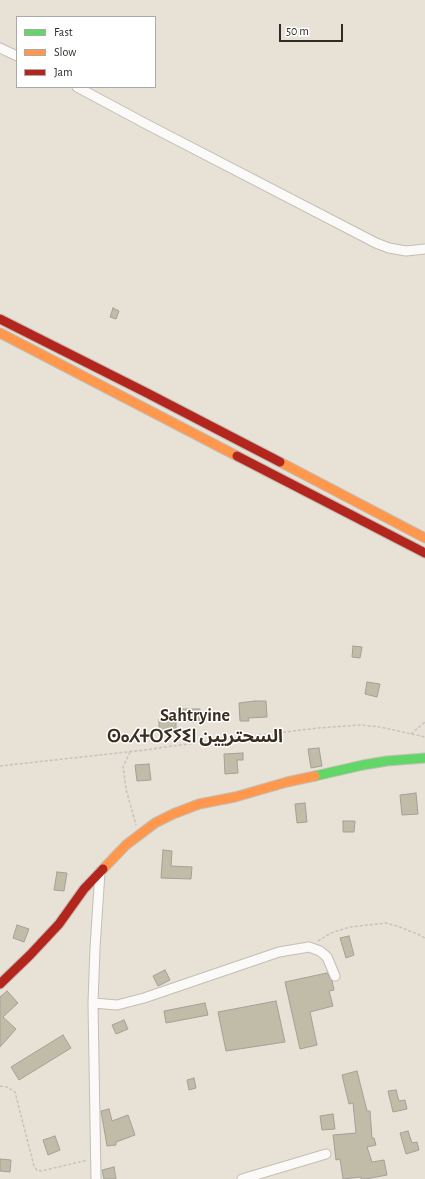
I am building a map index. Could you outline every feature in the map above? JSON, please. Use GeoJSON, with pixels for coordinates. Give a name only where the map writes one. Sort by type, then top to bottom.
{"type":"FeatureCollection","features":[{"type":"Feature","properties":{"kind":"main road"},"geometry":{"type":"LineString","coordinates":[[0,320],[147,393],[425,538]]}},
{"type":"Feature","properties":{"kind":"main road"},"geometry":{"type":"LineString","coordinates":[[0,333],[425,554]]}},
{"type":"Feature","properties":{"kind":"main road"},"geometry":{"type":"LineString","coordinates":[[0,984],[54,930],[84,889],[117,853],[155,823],[173,814],[200,804],[236,797],[287,782],[363,765],[387,761],[425,758]]}},
{"type":"Feature","properties":{"kind":"street"},"geometry":{"type":"LineString","coordinates":[[0,48],[16,56]]}},
{"type":"Feature","properties":{"kind":"street"},"geometry":{"type":"LineString","coordinates":[[79,88],[376,243],[389,248],[406,251],[425,249]]}},
{"type":"Feature","properties":{"kind":"street"},"geometry":{"type":"LineString","coordinates":[[96,1179],[93,1003],[100,872]]}},
{"type":"Feature","properties":{"kind":"street"},"geometry":{"type":"LineString","coordinates":[[93,1003],[116,1005],[144,998],[279,952],[309,947],[320,951],[327,958],[335,976]]}},
{"type":"Feature","properties":{"kind":"street"},"geometry":{"type":"LineString","coordinates":[[242,1179],[326,1154]]}},
{"type":"Feature","properties":{"kind":"path"},"geometry":{"type":"LineString","coordinates":[[411,734],[425,722]]}},
{"type":"Feature","properties":{"kind":"path"},"geometry":{"type":"LineString","coordinates":[[0,766],[130,752],[318,728],[360,725],[380,727],[425,737]]}},
{"type":"Feature","properties":{"kind":"path"},"geometry":{"type":"LineString","coordinates":[[130,752],[123,767],[126,789],[139,835]]}},
{"type":"Feature","properties":{"kind":"path"},"geometry":{"type":"LineString","coordinates":[[309,947],[331,933],[350,927],[386,923],[425,938]]}},
{"type":"Feature","properties":{"kind":"path"},"geometry":{"type":"LineString","coordinates":[[0,1086],[7,1087],[15,1092],[34,1166],[37,1170],[41,1171],[95,1159]]}},
{"type":"Feature","properties":{"kind":"building"},"geometry":{"type":"Polygon","coordinates":[[[113,308],[119,311],[116,319],[110,317],[113,308]]]}},
{"type":"Feature","properties":{"kind":"building"},"geometry":{"type":"Polygon","coordinates":[[[353,646],[362,647],[360,658],[352,657],[353,646]]]}},
{"type":"Feature","properties":{"kind":"building"},"geometry":{"type":"Polygon","coordinates":[[[367,682],[380,684],[377,697],[365,694],[367,682]]]}},
{"type":"Feature","properties":{"kind":"building"},"geometry":{"type":"Polygon","coordinates":[[[266,701],[267,717],[248,718],[249,721],[240,721],[239,703],[266,701]]]}},
{"type":"Feature","properties":{"kind":"building"},"geometry":{"type":"Polygon","coordinates":[[[179,709],[200,709],[200,722],[176,721],[176,732],[159,732],[159,719],[163,719],[163,713],[179,713],[179,709]]]}},
{"type":"Feature","properties":{"kind":"building"},"geometry":{"type":"Polygon","coordinates":[[[319,748],[322,766],[311,768],[308,749],[319,748]]]}},
{"type":"Feature","properties":{"kind":"building"},"geometry":{"type":"Polygon","coordinates":[[[243,753],[243,760],[237,760],[238,773],[225,774],[224,754],[243,753]]]}},
{"type":"Feature","properties":{"kind":"building"},"geometry":{"type":"Polygon","coordinates":[[[149,764],[151,780],[137,781],[135,765],[149,764]]]}},
{"type":"Feature","properties":{"kind":"building"},"geometry":{"type":"Polygon","coordinates":[[[416,793],[418,814],[402,815],[400,795],[416,793]]]}},
{"type":"Feature","properties":{"kind":"building"},"geometry":{"type":"Polygon","coordinates":[[[305,803],[307,822],[297,823],[295,804],[305,803]]]}},
{"type":"Feature","properties":{"kind":"building"},"geometry":{"type":"Polygon","coordinates":[[[343,821],[355,821],[354,832],[343,832],[343,821]]]}},
{"type":"Feature","properties":{"kind":"building"},"geometry":{"type":"Polygon","coordinates":[[[163,850],[172,851],[171,866],[192,867],[191,879],[161,878],[163,850]]]}},
{"type":"Feature","properties":{"kind":"building"},"geometry":{"type":"Polygon","coordinates":[[[57,872],[67,873],[64,891],[54,890],[57,872]]]}},
{"type":"Feature","properties":{"kind":"building"},"geometry":{"type":"Polygon","coordinates":[[[17,925],[29,929],[24,942],[13,938],[17,925]]]}},
{"type":"Feature","properties":{"kind":"building"},"geometry":{"type":"Polygon","coordinates":[[[349,936],[354,955],[346,958],[340,938],[349,936]]]}},
{"type":"Feature","properties":{"kind":"building"},"geometry":{"type":"Polygon","coordinates":[[[165,970],[170,980],[158,986],[153,976],[165,970]]]}},
{"type":"Feature","properties":{"kind":"building"},"geometry":{"type":"Polygon","coordinates":[[[327,973],[332,981],[334,990],[329,991],[333,1006],[310,1012],[317,1045],[300,1049],[285,982],[327,973]]]}},
{"type":"Feature","properties":{"kind":"building"},"geometry":{"type":"Polygon","coordinates":[[[7,991],[18,1003],[3,1017],[16,1029],[0,1047],[0,997],[7,991]]]}},
{"type":"Feature","properties":{"kind":"building"},"geometry":{"type":"Polygon","coordinates":[[[276,1001],[285,1042],[226,1051],[218,1012],[276,1001]]]}},
{"type":"Feature","properties":{"kind":"building"},"geometry":{"type":"Polygon","coordinates":[[[205,1003],[208,1015],[166,1023],[164,1011],[205,1003]]]}},
{"type":"Feature","properties":{"kind":"building"},"geometry":{"type":"Polygon","coordinates":[[[124,1020],[128,1029],[116,1034],[112,1025],[124,1020]]]}},
{"type":"Feature","properties":{"kind":"building"},"geometry":{"type":"Polygon","coordinates":[[[63,1035],[71,1048],[19,1080],[11,1067],[63,1035]]]}},
{"type":"Feature","properties":{"kind":"building"},"geometry":{"type":"Polygon","coordinates":[[[357,1071],[367,1111],[370,1111],[372,1138],[374,1138],[376,1145],[367,1147],[372,1162],[384,1160],[387,1175],[366,1179],[361,1179],[361,1177],[343,1179],[340,1159],[336,1160],[333,1135],[356,1133],[353,1103],[349,1104],[342,1075],[357,1071]]]}},
{"type":"Feature","properties":{"kind":"building"},"geometry":{"type":"Polygon","coordinates":[[[194,1078],[196,1088],[189,1090],[187,1080],[194,1078]]]}},
{"type":"Feature","properties":{"kind":"building"},"geometry":{"type":"Polygon","coordinates":[[[396,1090],[399,1101],[405,1100],[407,1109],[393,1112],[388,1091],[396,1090]]]}},
{"type":"Feature","properties":{"kind":"building"},"geometry":{"type":"Polygon","coordinates":[[[109,1109],[112,1121],[128,1115],[135,1135],[116,1142],[116,1145],[107,1146],[101,1111],[109,1109]]]}},
{"type":"Feature","properties":{"kind":"building"},"geometry":{"type":"Polygon","coordinates":[[[333,1114],[335,1129],[322,1130],[320,1116],[333,1114]]]}},
{"type":"Feature","properties":{"kind":"building"},"geometry":{"type":"Polygon","coordinates":[[[408,1131],[412,1143],[417,1142],[419,1150],[406,1154],[400,1133],[408,1131]]]}},
{"type":"Feature","properties":{"kind":"building"},"geometry":{"type":"Polygon","coordinates":[[[55,1136],[60,1150],[48,1155],[43,1140],[55,1136]]]}},
{"type":"Feature","properties":{"kind":"building"},"geometry":{"type":"Polygon","coordinates":[[[0,1159],[11,1160],[10,1172],[0,1171],[0,1159]]]}},
{"type":"Feature","properties":{"kind":"building"},"geometry":{"type":"Polygon","coordinates":[[[114,1167],[116,1179],[104,1179],[102,1170],[114,1167]]]}},
{"type":"Feature","properties":{"kind":"traffic: fast"},"geometry":{"type":"LineString","coordinates":[[315,776],[387,761],[425,758]]}},
{"type":"Feature","properties":{"kind":"traffic: slow"},"geometry":{"type":"LineString","coordinates":[[0,333],[237,456]]}},
{"type":"Feature","properties":{"kind":"traffic: slow"},"geometry":{"type":"LineString","coordinates":[[280,462],[425,538]]}},
{"type":"Feature","properties":{"kind":"traffic: slow"},"geometry":{"type":"LineString","coordinates":[[103,869],[126,845],[155,823],[173,814],[199,804],[235,797],[287,782],[315,776]]}},
{"type":"Feature","properties":{"kind":"traffic: jam"},"geometry":{"type":"LineString","coordinates":[[0,319],[280,462]]}},
{"type":"Feature","properties":{"kind":"traffic: jam"},"geometry":{"type":"LineString","coordinates":[[237,456],[425,553]]}},
{"type":"Feature","properties":{"kind":"traffic: jam"},"geometry":{"type":"LineString","coordinates":[[0,984],[59,924],[84,889],[103,869]]}},
{"type":"Feature","properties":{"kind":"district","name":"Sahtryine ⵙⴰⵃⵜⵔⵢⵢⵉⵏ السحتريين"},"geometry":{"type":"Point","coordinates":[195,726]}}]}
